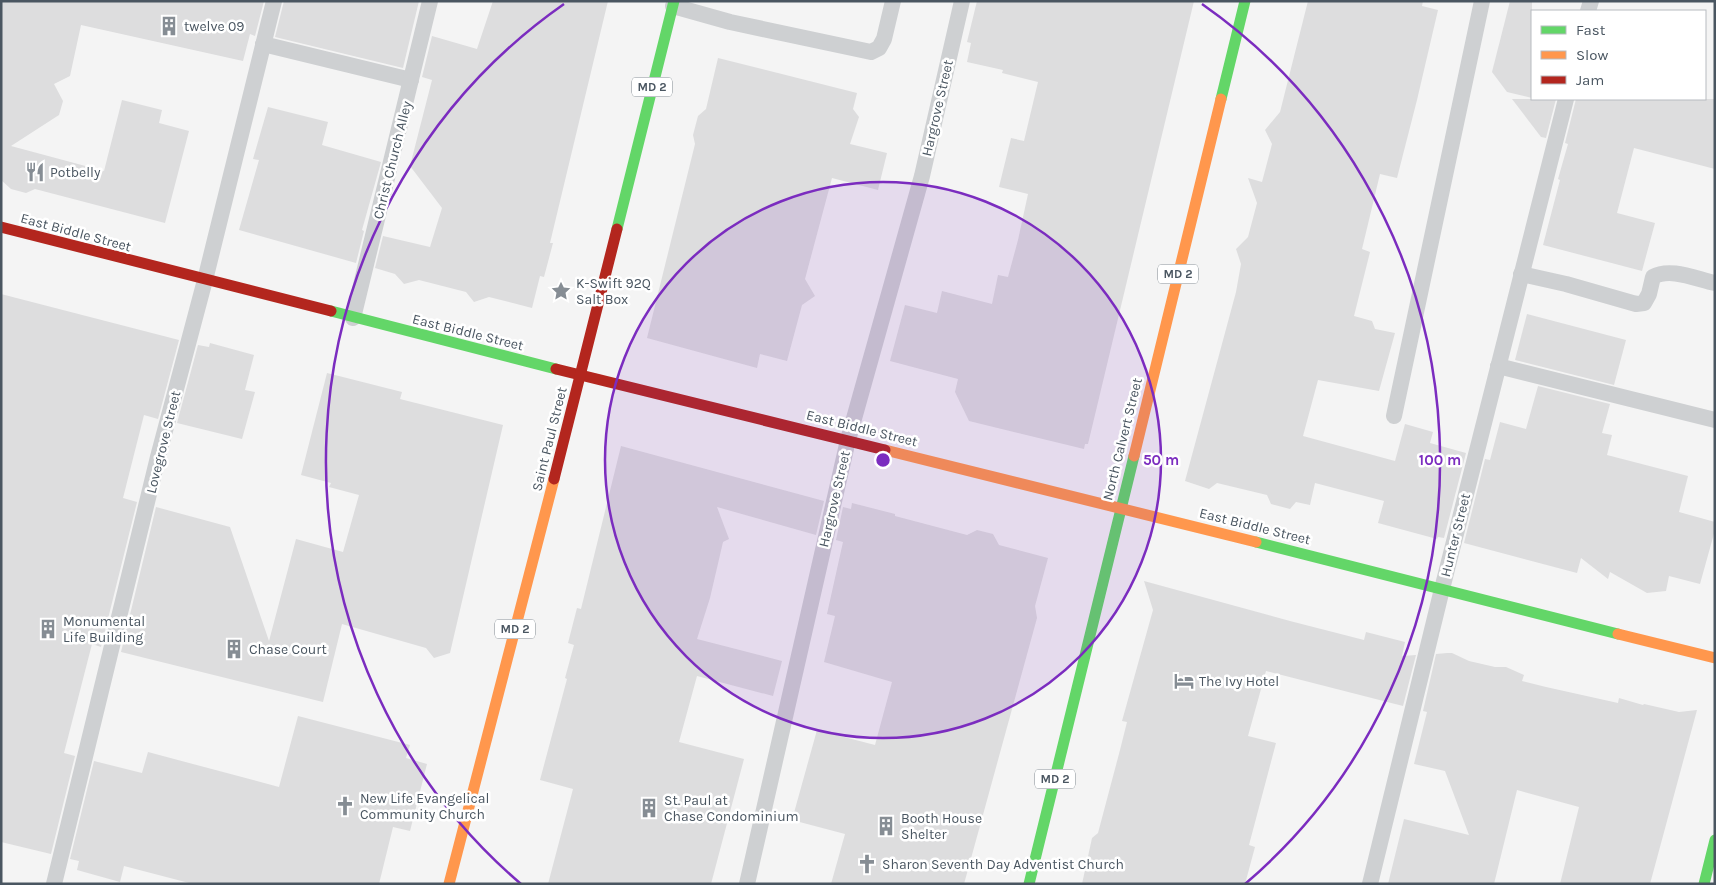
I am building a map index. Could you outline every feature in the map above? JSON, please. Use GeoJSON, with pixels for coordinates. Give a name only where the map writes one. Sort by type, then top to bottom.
{"type":"FeatureCollection","features":[{"type":"Feature","properties":{"kind":"main road","name":"North Calvert Street"},"geometry":{"type":"LineString","coordinates":[[1029,884],[1245,1]]}},
{"type":"Feature","properties":{"kind":"main road","name":"Saint Paul Street"},"geometry":{"type":"LineString","coordinates":[[449,884],[581,375],[673,4]]}},
{"type":"Feature","properties":{"kind":"main road","name":"East Biddle Street"},"geometry":{"type":"LineString","coordinates":[[1,228],[353,318],[1121,508],[1715,658]]}},
{"type":"Feature","properties":{"kind":"main road"},"geometry":{"type":"LineString","coordinates":[[1704,884],[1715,840]]}},
{"type":"Feature","properties":{"kind":"lane","name":"Lovegrove Street"},"geometry":{"type":"LineString","coordinates":[[54,884],[158,457],[205,280],[274,1]]}},
{"type":"Feature","properties":{"kind":"lane","name":"Christ Church Alley"},"geometry":{"type":"LineString","coordinates":[[353,318],[430,1]]}},
{"type":"Feature","properties":{"kind":"lane"},"geometry":{"type":"LineString","coordinates":[[673,4],[730,22],[871,52],[880,48],[884,39],[893,1]]}},
{"type":"Feature","properties":{"kind":"lane","name":"Hargrove Street"},"geometry":{"type":"LineString","coordinates":[[748,884],[848,440],[922,176],[962,1]]}},
{"type":"Feature","properties":{"kind":"lane"},"geometry":{"type":"LineString","coordinates":[[1394,416],[1482,1]]}},
{"type":"Feature","properties":{"kind":"lane"},"geometry":{"type":"LineString","coordinates":[[263,44],[411,80]]}},
{"type":"Feature","properties":{"kind":"lane","name":"Hunter Street"},"geometry":{"type":"LineString","coordinates":[[1370,884],[1566,100]]}},
{"type":"Feature","properties":{"kind":"lane"},"geometry":{"type":"LineString","coordinates":[[1521,274],[1566,284],[1636,304],[1644,303],[1649,294],[1653,277],[1660,273],[1668,272],[1715,283]]}},
{"type":"Feature","properties":{"kind":"lane"},"geometry":{"type":"LineString","coordinates":[[1498,366],[1715,420]]}},
{"type":"Feature","properties":{"kind":"building"},"geometry":{"type":"Polygon","coordinates":[[[1,1],[264,1],[255,36],[250,34],[243,61],[81,25],[70,76],[54,84],[63,101],[59,115],[11,146],[104,171],[122,100],[162,110],[159,123],[189,131],[165,223],[35,189],[26,193],[11,189],[1,180],[1,1]]]}},
{"type":"Feature","properties":{"kind":"building"},"geometry":{"type":"Polygon","coordinates":[[[284,1],[419,1],[403,68],[275,37],[284,1]]]}},
{"type":"Feature","properties":{"kind":"building"},"geometry":{"type":"Polygon","coordinates":[[[493,1],[608,1],[550,243],[553,243],[544,277],[540,276],[532,308],[489,297],[474,302],[466,292],[419,280],[404,284],[395,274],[375,268],[383,236],[430,247],[442,208],[410,166],[432,80],[422,77],[432,36],[477,49],[493,1]]]}},
{"type":"Feature","properties":{"kind":"building"},"geometry":{"type":"Polygon","coordinates":[[[977,1],[1194,1],[1088,444],[1085,444],[1084,449],[969,421],[955,392],[958,379],[890,361],[905,305],[937,313],[942,291],[992,304],[998,275],[1008,277],[1018,240],[1028,194],[999,187],[1011,138],[1024,141],[1038,82],[1002,73],[1003,70],[967,62],[971,43],[967,42],[977,1]]]}},
{"type":"Feature","properties":{"kind":"building"},"geometry":{"type":"Polygon","coordinates":[[[1308,1],[1423,1],[1422,6],[1438,10],[1397,178],[1380,174],[1362,249],[1370,252],[1354,316],[1372,321],[1375,329],[1395,333],[1379,391],[1318,380],[1303,436],[1395,461],[1405,424],[1433,432],[1430,443],[1466,453],[1444,538],[1438,537],[1437,539],[1378,523],[1384,501],[1315,483],[1310,505],[1296,502],[1290,509],[1271,504],[1267,495],[1217,483],[1209,489],[1185,481],[1236,292],[1241,264],[1236,249],[1248,237],[1257,203],[1248,178],[1262,182],[1272,144],[1265,130],[1280,112],[1308,1]]]}},
{"type":"Feature","properties":{"kind":"building"},"geometry":{"type":"Polygon","coordinates":[[[1510,1],[1532,1],[1531,98],[1507,92],[1492,72],[1510,1]]]}},
{"type":"Feature","properties":{"kind":"building"},"geometry":{"type":"Polygon","coordinates":[[[718,58],[857,93],[853,109],[859,117],[850,144],[887,153],[878,190],[832,178],[805,279],[815,296],[802,305],[787,361],[760,354],[757,368],[647,338],[695,144],[693,135],[698,116],[706,109],[718,58]]]}},
{"type":"Feature","properties":{"kind":"building"},"geometry":{"type":"Polygon","coordinates":[[[1512,99],[1556,100],[1546,138],[1541,137],[1512,99]]]}},
{"type":"Feature","properties":{"kind":"building"},"geometry":{"type":"Polygon","coordinates":[[[1715,99],[1715,169],[1634,148],[1617,213],[1655,223],[1642,271],[1543,245],[1568,144],[1565,143],[1576,100],[1715,99]]]}},
{"type":"Feature","properties":{"kind":"building"},"geometry":{"type":"Polygon","coordinates":[[[268,107],[328,122],[322,145],[381,162],[362,230],[364,231],[356,263],[239,230],[259,160],[253,159],[268,107]]]}},
{"type":"Feature","properties":{"kind":"building","name":"Monumental Life Building"},"geometry":{"type":"Polygon","coordinates":[[[1,294],[179,340],[158,419],[144,415],[123,498],[137,502],[101,647],[92,644],[64,753],[75,756],[51,854],[1,842],[1,294]]]}},
{"type":"Feature","properties":{"kind":"building"},"geometry":{"type":"Polygon","coordinates":[[[1527,314],[1626,340],[1614,385],[1515,360],[1527,314]]]}},
{"type":"Feature","properties":{"kind":"building"},"geometry":{"type":"Polygon","coordinates":[[[210,343],[254,355],[245,390],[255,392],[242,439],[177,423],[198,345],[209,347],[210,343]]]}},
{"type":"Feature","properties":{"kind":"building"},"geometry":{"type":"Polygon","coordinates":[[[327,373],[402,392],[400,399],[503,425],[450,653],[434,658],[426,648],[342,624],[323,702],[121,652],[156,507],[230,527],[269,641],[296,539],[343,552],[359,495],[329,487],[331,483],[301,475],[327,373]]]}},
{"type":"Feature","properties":{"kind":"building"},"geometry":{"type":"Polygon","coordinates":[[[1538,386],[1610,404],[1602,433],[1612,435],[1607,455],[1688,476],[1679,512],[1715,522],[1715,530],[1700,584],[1669,576],[1666,591],[1647,593],[1610,572],[1608,579],[1581,558],[1577,573],[1464,543],[1485,459],[1490,460],[1500,422],[1526,429],[1538,386]]]}},
{"type":"Feature","properties":{"kind":"building"},"geometry":{"type":"Polygon","coordinates":[[[621,446],[824,501],[816,535],[717,507],[729,539],[723,542],[710,598],[697,639],[782,661],[773,696],[697,676],[679,742],[744,759],[711,884],[548,884],[573,789],[540,780],[567,679],[565,678],[574,645],[568,643],[577,608],[581,609],[621,446]]]}},
{"type":"Feature","properties":{"kind":"building"},"geometry":{"type":"Polygon","coordinates":[[[852,503],[967,535],[977,530],[993,534],[999,545],[1048,558],[1035,606],[1037,618],[964,884],[831,884],[845,834],[792,820],[817,730],[875,745],[892,682],[824,662],[835,616],[827,614],[843,542],[836,540],[843,507],[851,509],[852,503]]]}},
{"type":"Feature","properties":{"kind":"building"},"geometry":{"type":"Polygon","coordinates":[[[1144,581],[1364,640],[1366,632],[1405,642],[1402,656],[1416,655],[1403,706],[1266,671],[1248,736],[1276,743],[1249,845],[1255,847],[1245,884],[1082,884],[1092,838],[1098,833],[1120,750],[1127,722],[1122,721],[1153,610],[1144,581]]]}},
{"type":"Feature","properties":{"kind":"building"},"geometry":{"type":"Polygon","coordinates":[[[1452,653],[1469,661],[1495,667],[1506,667],[1524,675],[1522,681],[1546,687],[1618,703],[1619,698],[1679,712],[1697,710],[1650,884],[1560,884],[1579,807],[1517,790],[1494,884],[1388,884],[1404,819],[1469,835],[1445,771],[1414,764],[1427,712],[1423,711],[1436,654],[1452,653]]]}},
{"type":"Feature","properties":{"kind":"building"},"geometry":{"type":"Polygon","coordinates":[[[298,716],[410,745],[406,758],[427,764],[410,831],[393,827],[379,884],[193,884],[124,866],[120,882],[77,870],[79,861],[70,859],[94,761],[142,773],[148,752],[279,787],[298,716]]]}},
{"type":"Feature","properties":{"kind":"traffic: fast"},"geometry":{"type":"LineString","coordinates":[[617,229],[674,1]]}},
{"type":"Feature","properties":{"kind":"traffic: fast"},"geometry":{"type":"LineString","coordinates":[[1221,99],[1245,1]]}},
{"type":"Feature","properties":{"kind":"traffic: fast"},"geometry":{"type":"LineString","coordinates":[[331,311],[556,369]]}},
{"type":"Feature","properties":{"kind":"traffic: fast"},"geometry":{"type":"LineString","coordinates":[[1029,884],[1134,456]]}},
{"type":"Feature","properties":{"kind":"traffic: fast"},"geometry":{"type":"LineString","coordinates":[[1256,542],[1618,634]]}},
{"type":"Feature","properties":{"kind":"traffic: fast"},"geometry":{"type":"LineString","coordinates":[[1704,884],[1715,840]]}},
{"type":"Feature","properties":{"kind":"traffic: slow"},"geometry":{"type":"LineString","coordinates":[[1134,456],[1221,99]]}},
{"type":"Feature","properties":{"kind":"traffic: slow"},"geometry":{"type":"LineString","coordinates":[[885,450],[1256,542]]}},
{"type":"Feature","properties":{"kind":"traffic: slow"},"geometry":{"type":"LineString","coordinates":[[449,884],[554,479]]}},
{"type":"Feature","properties":{"kind":"traffic: slow"},"geometry":{"type":"LineString","coordinates":[[1618,634],[1715,658]]}},
{"type":"Feature","properties":{"kind":"traffic: jam"},"geometry":{"type":"LineString","coordinates":[[1,227],[331,311]]}},
{"type":"Feature","properties":{"kind":"traffic: jam"},"geometry":{"type":"LineString","coordinates":[[554,479],[617,229]]}},
{"type":"Feature","properties":{"kind":"traffic: jam"},"geometry":{"type":"LineString","coordinates":[[556,369],[885,450]]}},
{"type":"Feature","properties":{"kind":"place","name":"twelve 09"},"geometry":{"type":"Point","coordinates":[169,26]}},
{"type":"Feature","properties":{"kind":"place","name":"Potbelly"},"geometry":{"type":"Point","coordinates":[35,172]}},
{"type":"Feature","properties":{"kind":"place","name":"K-Swift 92Q Salt Box"},"geometry":{"type":"Point","coordinates":[561,291]}},
{"type":"Feature","properties":{"kind":"place","name":"Monumental Life Building"},"geometry":{"type":"Point","coordinates":[48,629]}},
{"type":"Feature","properties":{"kind":"place","name":"Chase Court"},"geometry":{"type":"Point","coordinates":[234,649]}},
{"type":"Feature","properties":{"kind":"place","name":"The Ivy Hotel"},"geometry":{"type":"Point","coordinates":[1184,681]}},
{"type":"Feature","properties":{"kind":"place","name":"New Life Evangelical Community Church"},"geometry":{"type":"Point","coordinates":[345,806]}},
{"type":"Feature","properties":{"kind":"place","name":"St. Paul at Chase Condominium"},"geometry":{"type":"Point","coordinates":[649,808]}},
{"type":"Feature","properties":{"kind":"place","name":"Booth House Shelter"},"geometry":{"type":"Point","coordinates":[886,826]}},
{"type":"Feature","properties":{"kind":"place","name":"Sharon Seventh Day Adventist Church"},"geometry":{"type":"Point","coordinates":[867,864]}}]}
